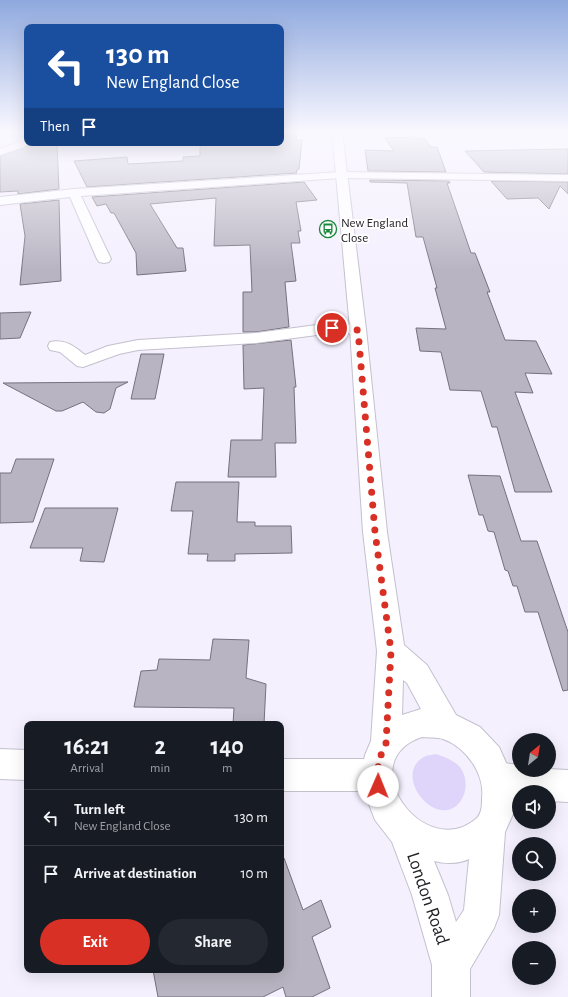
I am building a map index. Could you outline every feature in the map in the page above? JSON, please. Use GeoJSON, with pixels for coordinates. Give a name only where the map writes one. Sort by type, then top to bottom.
{"type":"FeatureCollection","features":[{"type":"Feature","properties":{"kind":"street"},"geometry":{"type":"LineString","coordinates":[[0,201],[74,193],[304,178]]}},
{"type":"Feature","properties":{"kind":"street","name":"London Road"},"geometry":{"type":"LineString","coordinates":[[341,178],[358,330],[375,532],[391,651],[386,743]]}},
{"type":"Feature","properties":{"kind":"street"},"geometry":{"type":"LineString","coordinates":[[532,178],[568,178]]}},
{"type":"Feature","properties":{"kind":"street"},"geometry":{"type":"LineString","coordinates":[[74,193],[104,259]]}},
{"type":"Feature","properties":{"kind":"street"},"geometry":{"type":"LineString","coordinates":[[56,346],[65,347],[83,362],[114,350],[138,345],[256,338],[332,328],[358,330]]}},
{"type":"Feature","properties":{"kind":"street"},"geometry":{"type":"LineString","coordinates":[[391,651],[417,674],[446,725]]}},
{"type":"Feature","properties":{"kind":"street","name":"London Road"},"geometry":{"type":"LineString","coordinates":[[422,723],[446,725],[469,736],[488,758],[497,778],[499,792],[497,814],[488,829],[481,915],[451,981],[430,895],[405,831],[386,808],[378,786],[377,775],[380,755],[386,743],[400,730],[422,723]]}},
{"type":"Feature","properties":{"kind":"street"},"geometry":{"type":"LineString","coordinates":[[0,764],[24,765]]}},
{"type":"Feature","properties":{"kind":"street"},"geometry":{"type":"LineString","coordinates":[[284,775],[377,775]]}},
{"type":"Feature","properties":{"kind":"street"},"geometry":{"type":"LineString","coordinates":[[497,778],[539,784],[568,786]]}},
{"type":"Feature","properties":{"kind":"street","name":"London Road"},"geometry":{"type":"LineString","coordinates":[[405,831],[425,842],[441,846],[463,845],[488,829]]}},
{"type":"Feature","properties":{"kind":"shaded area"},"geometry":{"type":"Polygon","coordinates":[[[436,754],[458,765],[462,770],[465,780],[465,792],[460,802],[456,806],[446,810],[437,809],[427,803],[419,795],[414,785],[413,774],[415,765],[425,756],[436,754]]]}},
{"type":"Feature","properties":{"kind":"building"},"geometry":{"type":"Polygon","coordinates":[[[0,178],[58,178],[59,189],[18,194],[18,191],[0,192],[0,178]]]}},
{"type":"Feature","properties":{"kind":"building"},"geometry":{"type":"Polygon","coordinates":[[[82,178],[229,178],[87,187],[82,178]]]}},
{"type":"Feature","properties":{"kind":"building"},"geometry":{"type":"Polygon","coordinates":[[[370,180],[449,181],[450,183],[447,183],[471,253],[475,253],[490,292],[487,292],[505,340],[536,341],[552,374],[525,373],[533,393],[515,392],[552,492],[515,492],[497,427],[492,427],[481,391],[450,390],[441,352],[420,351],[416,328],[446,329],[435,288],[437,288],[423,237],[416,237],[407,183],[370,182],[370,180]]]}},
{"type":"Feature","properties":{"kind":"building"},"geometry":{"type":"Polygon","coordinates":[[[491,181],[568,182],[568,194],[560,186],[549,209],[538,198],[507,199],[491,181]]]}},
{"type":"Feature","properties":{"kind":"building"},"geometry":{"type":"Polygon","coordinates":[[[304,182],[317,200],[296,202],[301,231],[298,231],[300,243],[291,243],[296,281],[285,282],[289,327],[256,332],[243,332],[243,292],[252,292],[250,245],[214,246],[216,198],[150,204],[177,248],[183,248],[186,271],[137,275],[136,253],[114,213],[111,213],[106,204],[97,206],[92,197],[304,182]]]}},
{"type":"Feature","properties":{"kind":"building"},"geometry":{"type":"Polygon","coordinates":[[[59,200],[61,281],[20,285],[25,236],[20,204],[59,200]]]}},
{"type":"Feature","properties":{"kind":"building"},"geometry":{"type":"Polygon","coordinates":[[[31,312],[20,338],[0,339],[0,313],[31,312]]]}},
{"type":"Feature","properties":{"kind":"building"},"geometry":{"type":"Polygon","coordinates":[[[291,340],[296,387],[294,387],[296,443],[275,443],[276,477],[228,477],[231,440],[262,440],[264,388],[244,389],[243,345],[291,340]]]}},
{"type":"Feature","properties":{"kind":"building"},"geometry":{"type":"Polygon","coordinates":[[[141,354],[164,354],[155,399],[131,399],[141,354]]]}},
{"type":"Feature","properties":{"kind":"building"},"geometry":{"type":"Polygon","coordinates":[[[128,382],[116,388],[110,409],[104,413],[96,412],[83,402],[62,411],[56,411],[3,383],[128,382]]]}},
{"type":"Feature","properties":{"kind":"building"},"geometry":{"type":"Polygon","coordinates":[[[16,459],[54,459],[33,522],[0,523],[0,473],[11,473],[16,459]]]}},
{"type":"Feature","properties":{"kind":"building"},"geometry":{"type":"Polygon","coordinates":[[[468,475],[500,476],[521,541],[537,541],[568,632],[568,690],[563,691],[538,612],[525,612],[517,586],[513,586],[508,571],[505,570],[494,532],[488,531],[483,515],[479,515],[468,475]]]}},
{"type":"Feature","properties":{"kind":"building"},"geometry":{"type":"Polygon","coordinates":[[[176,482],[239,482],[237,522],[255,522],[255,526],[291,526],[292,553],[235,554],[235,561],[207,561],[208,554],[188,554],[193,511],[171,511],[176,482]]]}},
{"type":"Feature","properties":{"kind":"building"},"geometry":{"type":"Polygon","coordinates":[[[45,508],[118,508],[104,562],[80,561],[83,548],[30,548],[45,508]]]}},
{"type":"Feature","properties":{"kind":"building"},"geometry":{"type":"Polygon","coordinates":[[[213,639],[249,640],[246,678],[266,684],[264,721],[233,721],[234,708],[134,707],[141,671],[157,670],[159,659],[210,660],[213,639]]]}},
{"type":"Feature","properties":{"kind":"building"},"geometry":{"type":"Polygon","coordinates":[[[284,858],[303,910],[321,900],[331,927],[312,937],[330,988],[312,997],[286,997],[283,987],[263,997],[158,997],[154,973],[284,973],[284,858]]]}},
{"type":"Feature","properties":{"kind":"place","name":"New England Close"},"geometry":{"type":"Point","coordinates":[328,229]}},
{"type":"Feature","properties":{"kind":"route"},"geometry":{"type":"LineString","coordinates":[[332,328],[358,330],[375,532],[391,651],[386,743],[380,755],[377,775],[378,786]]}}]}
